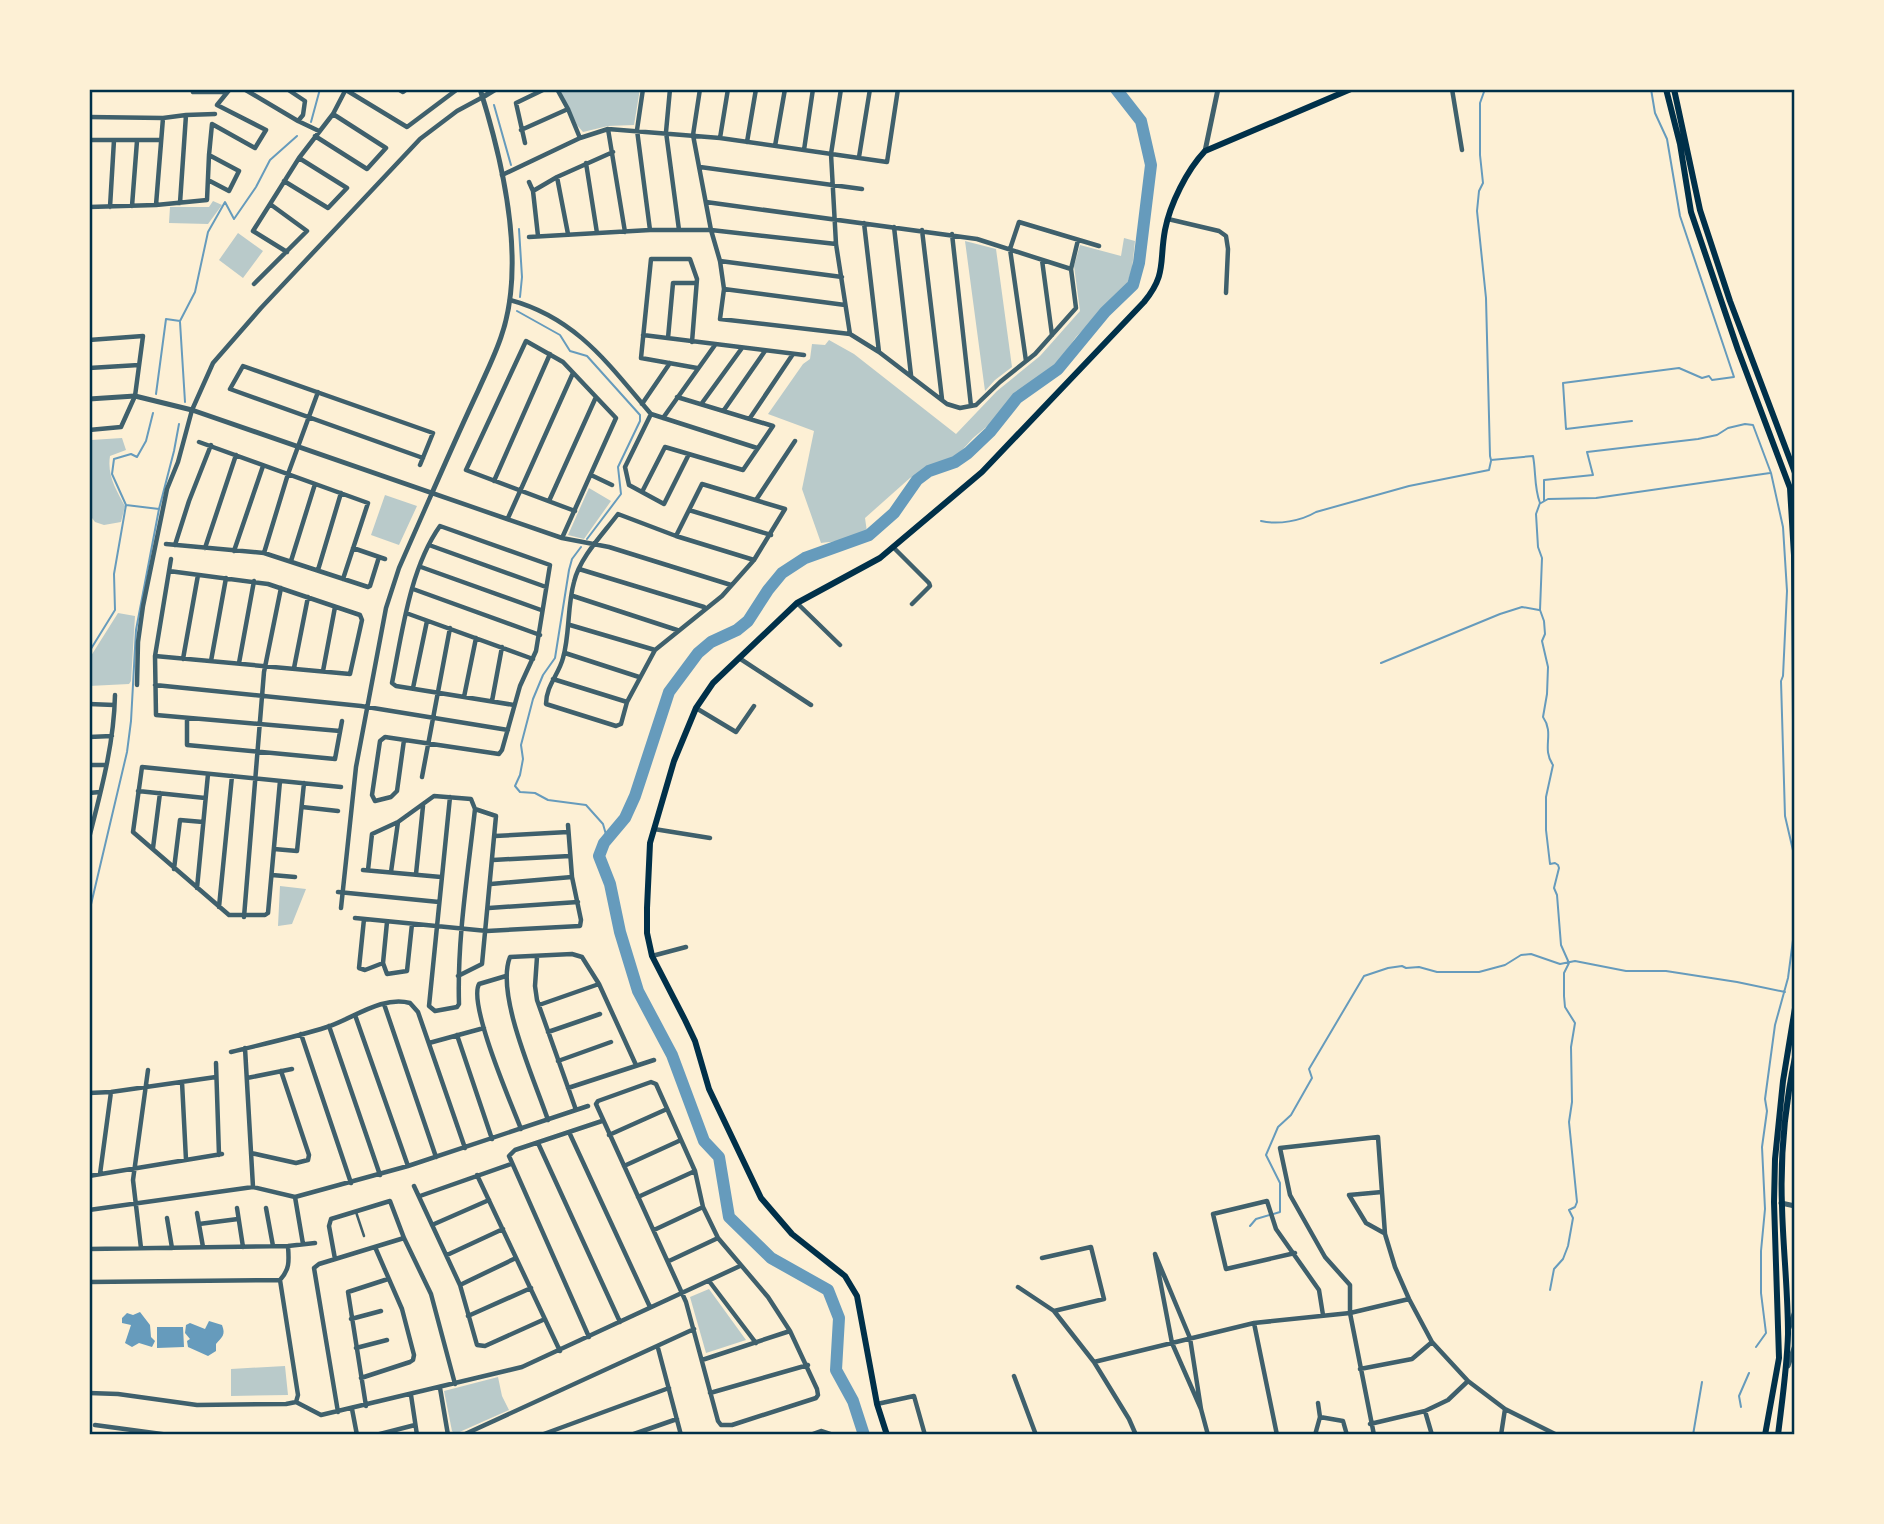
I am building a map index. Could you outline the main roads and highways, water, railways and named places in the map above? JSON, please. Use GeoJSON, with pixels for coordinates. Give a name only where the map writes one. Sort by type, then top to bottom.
{"type":"FeatureCollection","features":[{"type":"Feature","properties":{"kind":"main road"},"geometry":{"type":"LineString","coordinates":[[887,1435],[877,1404],[857,1296],[845,1276],[792,1234],[761,1198],[709,1089],[695,1041],[652,957],[647,933],[647,866],[654,829],[674,761],[696,708],[713,683],[738,657],[797,603],[894,548],[990,464],[1144,302],[1156,287],[1162,270],[1168,219],[1190,168],[1205,151],[1351,89]]}},
{"type":"Feature","properties":{"kind":"main road"},"geometry":{"type":"LineString","coordinates":[[1667,89],[1680,144],[1691,212],[1733,338],[1790,488],[1794,555],[1795,721]]}},
{"type":"Feature","properties":{"kind":"main road"},"geometry":{"type":"LineString","coordinates":[[1674,89],[1700,210],[1730,301],[1795,473]]}},
{"type":"Feature","properties":{"kind":"main road"},"geometry":{"type":"LineString","coordinates":[[1765,1435],[1779,1358],[1775,1159],[1783,1081],[1795,1008]]}},
{"type":"Feature","properties":{"kind":"main road"},"geometry":{"type":"LineString","coordinates":[[1778,1435],[1791,1333],[1782,1203],[1787,1103],[1795,1057]]}},
{"type":"Feature","properties":{"kind":"water"},"geometry":{"type":"Polygon","coordinates":[[[140,1312],[150,1325],[151,1337],[155,1341],[152,1347],[139,1343],[132,1347],[125,1343],[131,1325],[122,1323],[122,1318],[127,1313],[133,1315],[140,1312]]]}},
{"type":"Feature","properties":{"kind":"water"},"geometry":{"type":"Polygon","coordinates":[[[209,1321],[222,1325],[224,1331],[216,1344],[216,1351],[208,1356],[188,1347],[187,1341],[190,1339],[185,1333],[186,1325],[190,1323],[205,1329],[209,1321]]]}},
{"type":"Feature","properties":{"kind":"water"},"geometry":{"type":"Polygon","coordinates":[[[157,1327],[183,1327],[184,1347],[157,1348],[157,1327]]]}},
{"type":"Feature","properties":{"kind":"waterway"},"geometry":{"type":"LineString","coordinates":[[311,122],[320,89]]}},
{"type":"Feature","properties":{"kind":"waterway"},"geometry":{"type":"LineString","coordinates":[[864,1435],[853,1401],[836,1370],[839,1318],[828,1290],[771,1258],[729,1217],[719,1157],[704,1141],[672,1055],[638,991],[620,932],[610,884],[599,856],[604,843],[625,818],[635,796],[669,692],[698,653],[711,642],[737,630],[748,621],[782,573],[805,558],[869,535],[894,513],[917,480],[929,471],[955,462],[968,453],[990,432],[1017,398],[1058,369],[1105,312],[1133,285],[1139,263],[1151,165],[1141,121],[1116,89]]}},
{"type":"Feature","properties":{"kind":"waterway"},"geometry":{"type":"LineString","coordinates":[[1485,89],[1480,103],[1483,183],[1479,191],[1477,211],[1486,298],[1490,456],[1491,460],[1533,456],[1534,462],[1540,503],[1536,514],[1538,547],[1542,558],[1540,610],[1545,634],[1542,641],[1548,667],[1543,717],[1548,729],[1548,753],[1553,765],[1546,797],[1546,830],[1550,864],[1555,863],[1559,868],[1554,888],[1557,895],[1561,945],[1569,963],[1564,973],[1565,1007],[1575,1023],[1571,1047],[1572,1102],[1569,1122],[1577,1202],[1575,1207],[1569,1210],[1573,1218],[1568,1246],[1563,1259],[1554,1269],[1550,1290]]}},
{"type":"Feature","properties":{"kind":"waterway"},"geometry":{"type":"LineString","coordinates":[[1632,421],[1566,429],[1563,383],[1679,368],[1702,378],[1709,376],[1712,380],[1734,377],[1680,216],[1667,139],[1655,113],[1651,89]]}},
{"type":"Feature","properties":{"kind":"waterway"},"geometry":{"type":"LineString","coordinates":[[494,105],[511,165]]}},
{"type":"Feature","properties":{"kind":"waterway"},"geometry":{"type":"LineString","coordinates":[[156,394],[166,319],[180,321],[195,292],[208,232],[225,202],[234,219],[256,187],[270,160],[297,136]]}},
{"type":"Feature","properties":{"kind":"waterway"},"geometry":{"type":"LineString","coordinates":[[519,229],[522,277],[520,297]]}},
{"type":"Feature","properties":{"kind":"waterway"},"geometry":{"type":"LineString","coordinates":[[517,311],[560,335],[570,351],[587,356],[640,415],[640,421],[618,467],[621,494],[587,539]]}},
{"type":"Feature","properties":{"kind":"waterway"},"geometry":{"type":"LineString","coordinates":[[180,322],[185,402]]}},
{"type":"Feature","properties":{"kind":"waterway"},"geometry":{"type":"LineString","coordinates":[[89,652],[115,610],[114,574],[126,505],[112,474],[114,459],[131,454],[137,457],[146,441],[153,413]]}},
{"type":"Feature","properties":{"kind":"waterway"},"geometry":{"type":"LineString","coordinates":[[126,505],[159,509],[179,424]]}},
{"type":"Feature","properties":{"kind":"waterway"},"geometry":{"type":"LineString","coordinates":[[1544,501],[1544,480],[1593,475],[1587,452],[1698,439],[1717,435],[1728,428],[1753,425],[1771,473],[1783,527],[1787,591],[1781,681],[1785,816],[1795,859]]}},
{"type":"Feature","properties":{"kind":"waterway"},"geometry":{"type":"LineString","coordinates":[[1261,521],[1275,523],[1296,520],[1409,486],[1489,470],[1491,461]]}},
{"type":"Feature","properties":{"kind":"waterway"},"geometry":{"type":"LineString","coordinates":[[1541,503],[1548,499],[1596,498],[1770,473]]}},
{"type":"Feature","properties":{"kind":"waterway"},"geometry":{"type":"LineString","coordinates":[[89,913],[127,752],[136,630],[159,509]]}},
{"type":"Feature","properties":{"kind":"waterway"},"geometry":{"type":"LineString","coordinates":[[581,547],[572,559],[569,570],[555,658],[543,675],[533,699],[521,745],[523,759],[520,775],[515,786],[520,792],[535,793],[548,800],[586,805],[603,824],[607,838]]}},
{"type":"Feature","properties":{"kind":"waterway"},"geometry":{"type":"LineString","coordinates":[[1381,663],[1500,614],[1522,607],[1539,610]]}},
{"type":"Feature","properties":{"kind":"waterway"},"geometry":{"type":"LineString","coordinates":[[1756,1347],[1766,1333],[1761,1293],[1765,1209],[1762,1147],[1767,1111],[1765,1099],[1775,1025],[1788,978],[1795,925]]}},
{"type":"Feature","properties":{"kind":"waterway"},"geometry":{"type":"LineString","coordinates":[[1250,1226],[1256,1219],[1280,1212],[1280,1183],[1266,1155],[1278,1127],[1291,1115],[1312,1078],[1309,1069],[1364,976],[1402,966],[1437,972],[1479,972],[1505,965],[1521,955],[1531,954],[1560,964],[1575,961],[1626,971],[1666,971],[1785,992]]}},
{"type":"Feature","properties":{"kind":"waterway"},"geometry":{"type":"LineString","coordinates":[[1741,1407],[1739,1396],[1749,1373]]}},
{"type":"Feature","properties":{"kind":"waterway"},"geometry":{"type":"LineString","coordinates":[[1693,1435],[1702,1382]]}}]}
